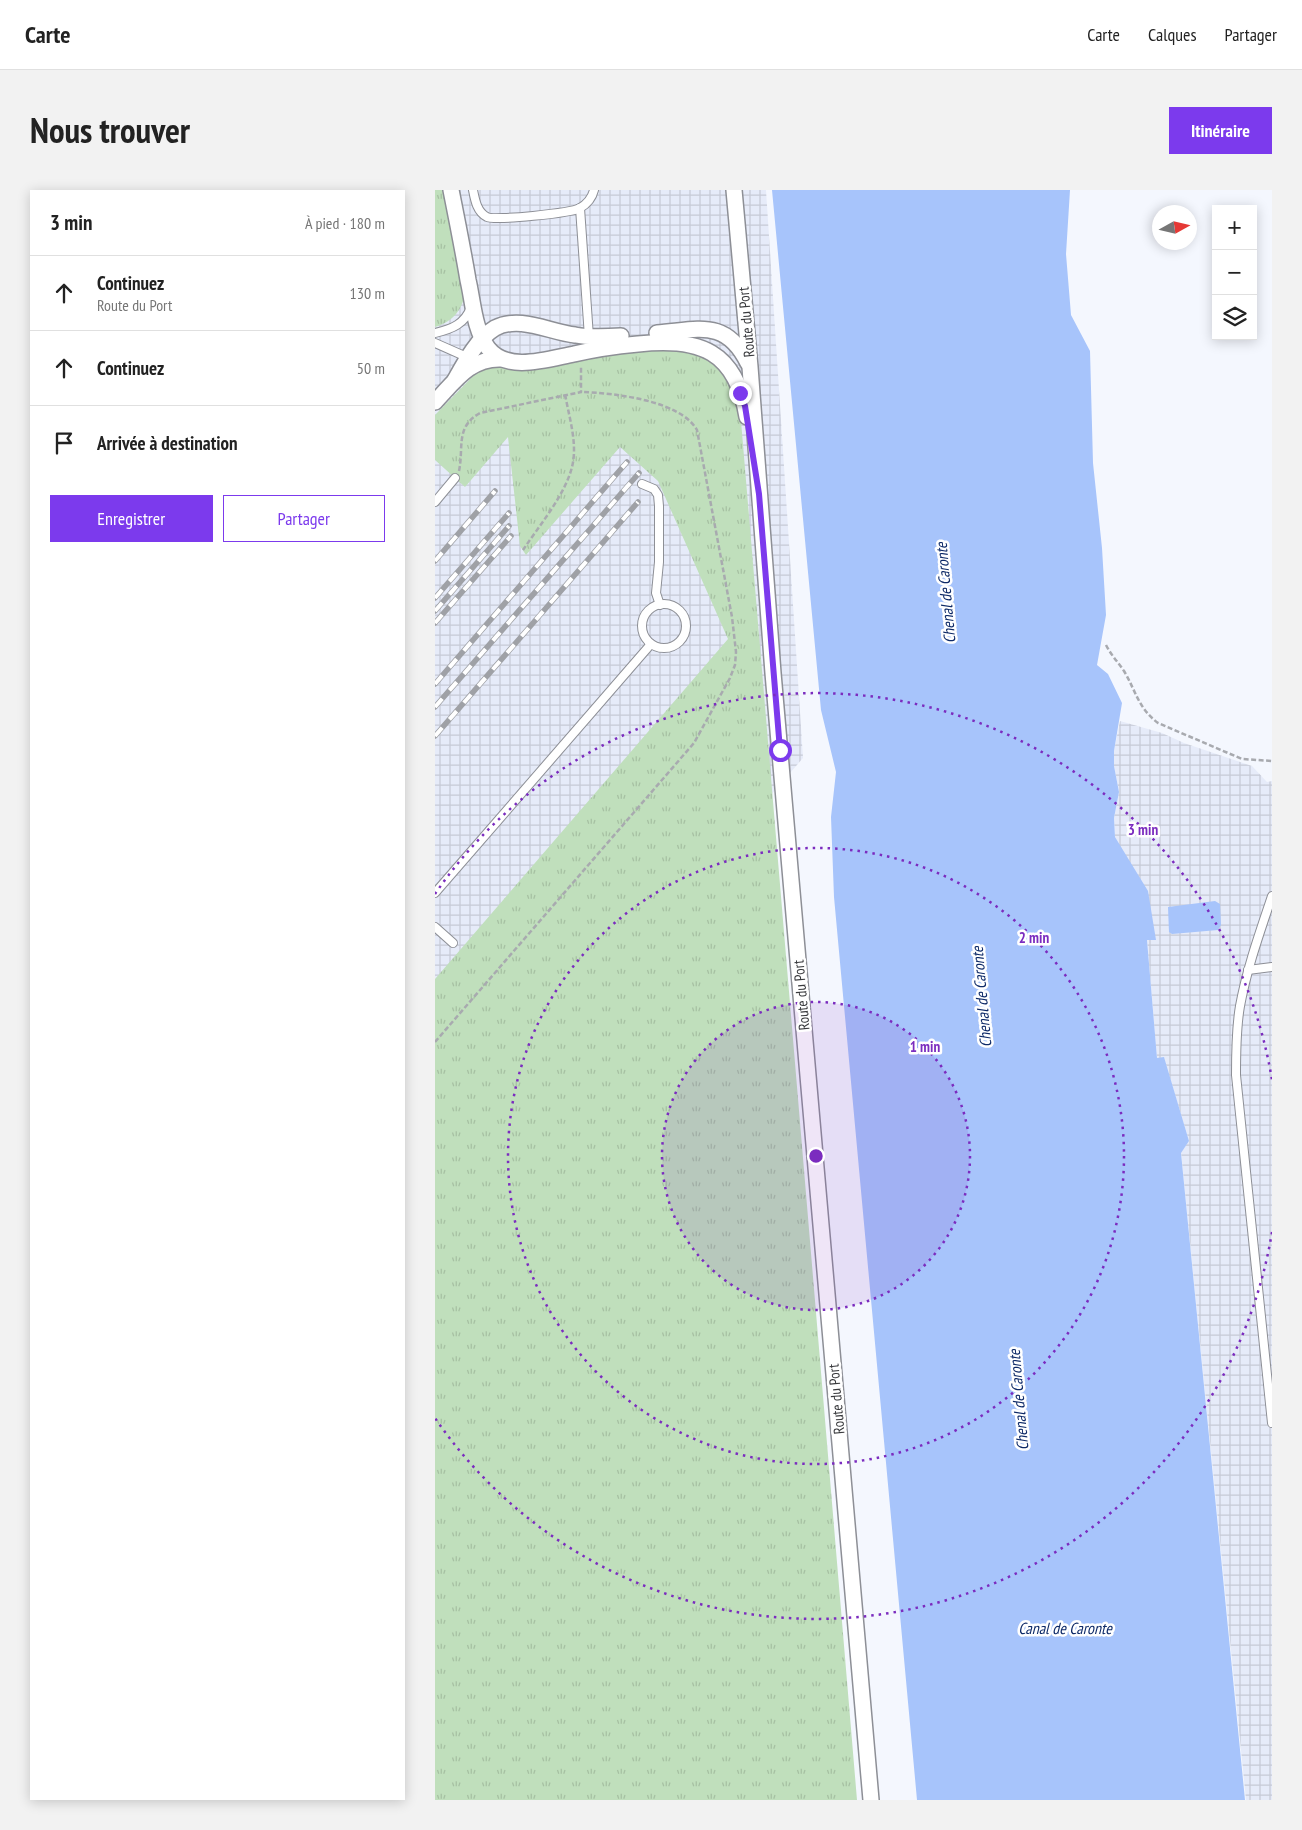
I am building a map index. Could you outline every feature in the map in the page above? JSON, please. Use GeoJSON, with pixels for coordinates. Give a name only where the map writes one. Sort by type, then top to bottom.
{"type":"FeatureCollection","features":[{"type":"Feature","properties":{"kind":"street"},"geometry":{"type":"LineString","coordinates":[[451,190],[482,339],[488,349],[501,359]]}},
{"type":"Feature","properties":{"kind":"street","name":"Route du Port"},"geometry":{"type":"LineString","coordinates":[[734,190],[750,366],[775,692],[871,1800]]}},
{"type":"Feature","properties":{"kind":"street"},"geometry":{"type":"LineString","coordinates":[[706,350],[718,348],[733,340],[740,329],[739,244]]}},
{"type":"Feature","properties":{"kind":"street"},"geometry":{"type":"LineString","coordinates":[[435,402],[474,363],[473,360],[482,339],[494,329],[512,323],[574,335],[605,338],[706,329],[717,330],[733,340],[742,351],[750,366]]}},
{"type":"Feature","properties":{"kind":"street"},"geometry":{"type":"LineString","coordinates":[[473,360],[501,359],[511,362],[524,362],[605,347],[652,342],[678,342],[706,350],[722,360],[730,369],[745,406],[759,494]]}},
{"type":"Feature","properties":{"kind":"lane"},"geometry":{"type":"LineString","coordinates":[[473,190],[475,203],[480,212],[491,219],[572,211],[588,203],[594,190]]}},
{"type":"Feature","properties":{"kind":"lane"},"geometry":{"type":"LineString","coordinates":[[580,208],[589,337]]}},
{"type":"Feature","properties":{"kind":"lane"},"geometry":{"type":"LineString","coordinates":[[435,332],[461,323],[468,314],[473,302]]}},
{"type":"Feature","properties":{"kind":"lane"},"geometry":{"type":"LineString","coordinates":[[435,343],[473,360]]}},
{"type":"Feature","properties":{"kind":"lane"},"geometry":{"type":"LineString","coordinates":[[435,502],[455,478]]}},
{"type":"Feature","properties":{"kind":"lane"},"geometry":{"type":"LineString","coordinates":[[642,484],[653,489],[658,495],[659,562],[656,593],[660,605]]}},
{"type":"Feature","properties":{"kind":"lane"},"geometry":{"type":"LineString","coordinates":[[660,605],[667,605],[680,611],[684,617],[685,631],[683,638],[671,647],[657,647],[651,644],[643,632],[644,618],[653,607],[660,605]]}},
{"type":"Feature","properties":{"kind":"lane"},"geometry":{"type":"LineString","coordinates":[[435,893],[651,644]]}},
{"type":"Feature","properties":{"kind":"lane"},"geometry":{"type":"LineString","coordinates":[[1272,896],[1248,970],[1240,1007],[1236,1042],[1236,1075],[1272,1423]]}},
{"type":"Feature","properties":{"kind":"lane"},"geometry":{"type":"LineString","coordinates":[[435,927],[453,943]]}},
{"type":"Feature","properties":{"kind":"lane"},"geometry":{"type":"LineString","coordinates":[[1248,970],[1272,968]]}},
{"type":"Feature","properties":{"kind":"path"},"geometry":{"type":"LineString","coordinates":[[580,352],[581,392]]}},
{"type":"Feature","properties":{"kind":"path"},"geometry":{"type":"LineString","coordinates":[[435,1042],[695,743],[731,678],[736,652],[732,617],[697,430],[693,423],[685,416],[647,400],[605,392],[565,394],[480,413],[466,423],[463,431],[460,464],[455,478]]}},
{"type":"Feature","properties":{"kind":"path"},"geometry":{"type":"LineString","coordinates":[[523,550],[561,492],[572,467],[573,437],[565,394]]}},
{"type":"Feature","properties":{"kind":"path"},"geometry":{"type":"LineString","coordinates":[[1106,646],[1124,672],[1142,708],[1158,723],[1242,759],[1272,761]]}},
{"type":"Feature","properties":{"kind":"shaded area"},"geometry":{"type":"Polygon","coordinates":[[[435,190],[766,190],[803,758],[435,1181],[435,190]]]}},
{"type":"Feature","properties":{"kind":"shaded area"},"geometry":{"type":"Polygon","coordinates":[[[1120,721],[1162,733],[1184,743],[1252,766],[1267,782],[1272,781],[1272,1800],[1246,1800],[1181,1152],[1189,1141],[1164,1058],[1157,1058],[1147,940],[1155,940],[1115,837],[1114,818],[1119,792],[1114,766],[1114,751],[1120,721]]]}},
{"type":"Feature","properties":{"kind":"green space"},"geometry":{"type":"Polygon","coordinates":[[[435,190],[444,190],[465,292],[462,304],[456,314],[447,322],[435,327],[435,190]]]}},
{"type":"Feature","properties":{"kind":"green space"},"geometry":{"type":"Polygon","coordinates":[[[671,349],[698,355],[716,366],[729,383],[740,409],[857,1800],[435,1800],[435,979],[728,639],[658,481],[620,447],[526,555],[520,546],[508,437],[465,487],[435,460],[435,415],[476,373],[486,367],[601,353],[671,349]]]}},
{"type":"Feature","properties":{"kind":"water","name":"Canal de Caronte"},"geometry":{"type":"Polygon","coordinates":[[[772,190],[1070,190],[1066,254],[1071,315],[1090,351],[1093,463],[1102,548],[1106,615],[1097,665],[1108,674],[1122,703],[1114,751],[1114,766],[1119,792],[1114,818],[1115,837],[1148,891],[1156,940],[1147,940],[1157,1058],[1164,1057],[1189,1141],[1181,1153],[1245,1800],[917,1800],[834,897],[831,817],[836,772],[821,710],[772,190]]]}},
{"type":"Feature","properties":{"kind":"water"},"geometry":{"type":"Polygon","coordinates":[[[1215,901],[1220,904],[1221,925],[1218,930],[1172,934],[1169,932],[1168,907],[1215,901]]]}},
{"type":"Feature","properties":{"kind":"railway"},"geometry":{"type":"LineString","coordinates":[[435,684],[627,462]]}},
{"type":"Feature","properties":{"kind":"railway"},"geometry":{"type":"LineString","coordinates":[[435,707],[639,473]]}},
{"type":"Feature","properties":{"kind":"railway"},"geometry":{"type":"LineString","coordinates":[[435,561],[495,491]]}},
{"type":"Feature","properties":{"kind":"railway"},"geometry":{"type":"LineString","coordinates":[[435,736],[638,502]]}},
{"type":"Feature","properties":{"kind":"railway"},"geometry":{"type":"LineString","coordinates":[[435,598],[509,513]]}},
{"type":"Feature","properties":{"kind":"railway"},"geometry":{"type":"LineString","coordinates":[[435,611],[509,526]]}},
{"type":"Feature","properties":{"kind":"railway"},"geometry":{"type":"LineString","coordinates":[[435,623],[511,536]]}},
{"type":"Feature","properties":{"kind":"route"},"geometry":{"type":"LineString","coordinates":[[740,393],[745,406],[759,494],[780,750]]}},
{"type":"Feature","properties":{"kind":"water label","name":"Chenal de Caronte"},"geometry":{"type":"Point","coordinates":[945,593]}},
{"type":"Feature","properties":{"kind":"water label","name":"Chenal de Caronte"},"geometry":{"type":"Point","coordinates":[981,997]}},
{"type":"Feature","properties":{"kind":"water label","name":"Chenal de Caronte"},"geometry":{"type":"Point","coordinates":[1018,1400]}}]}
